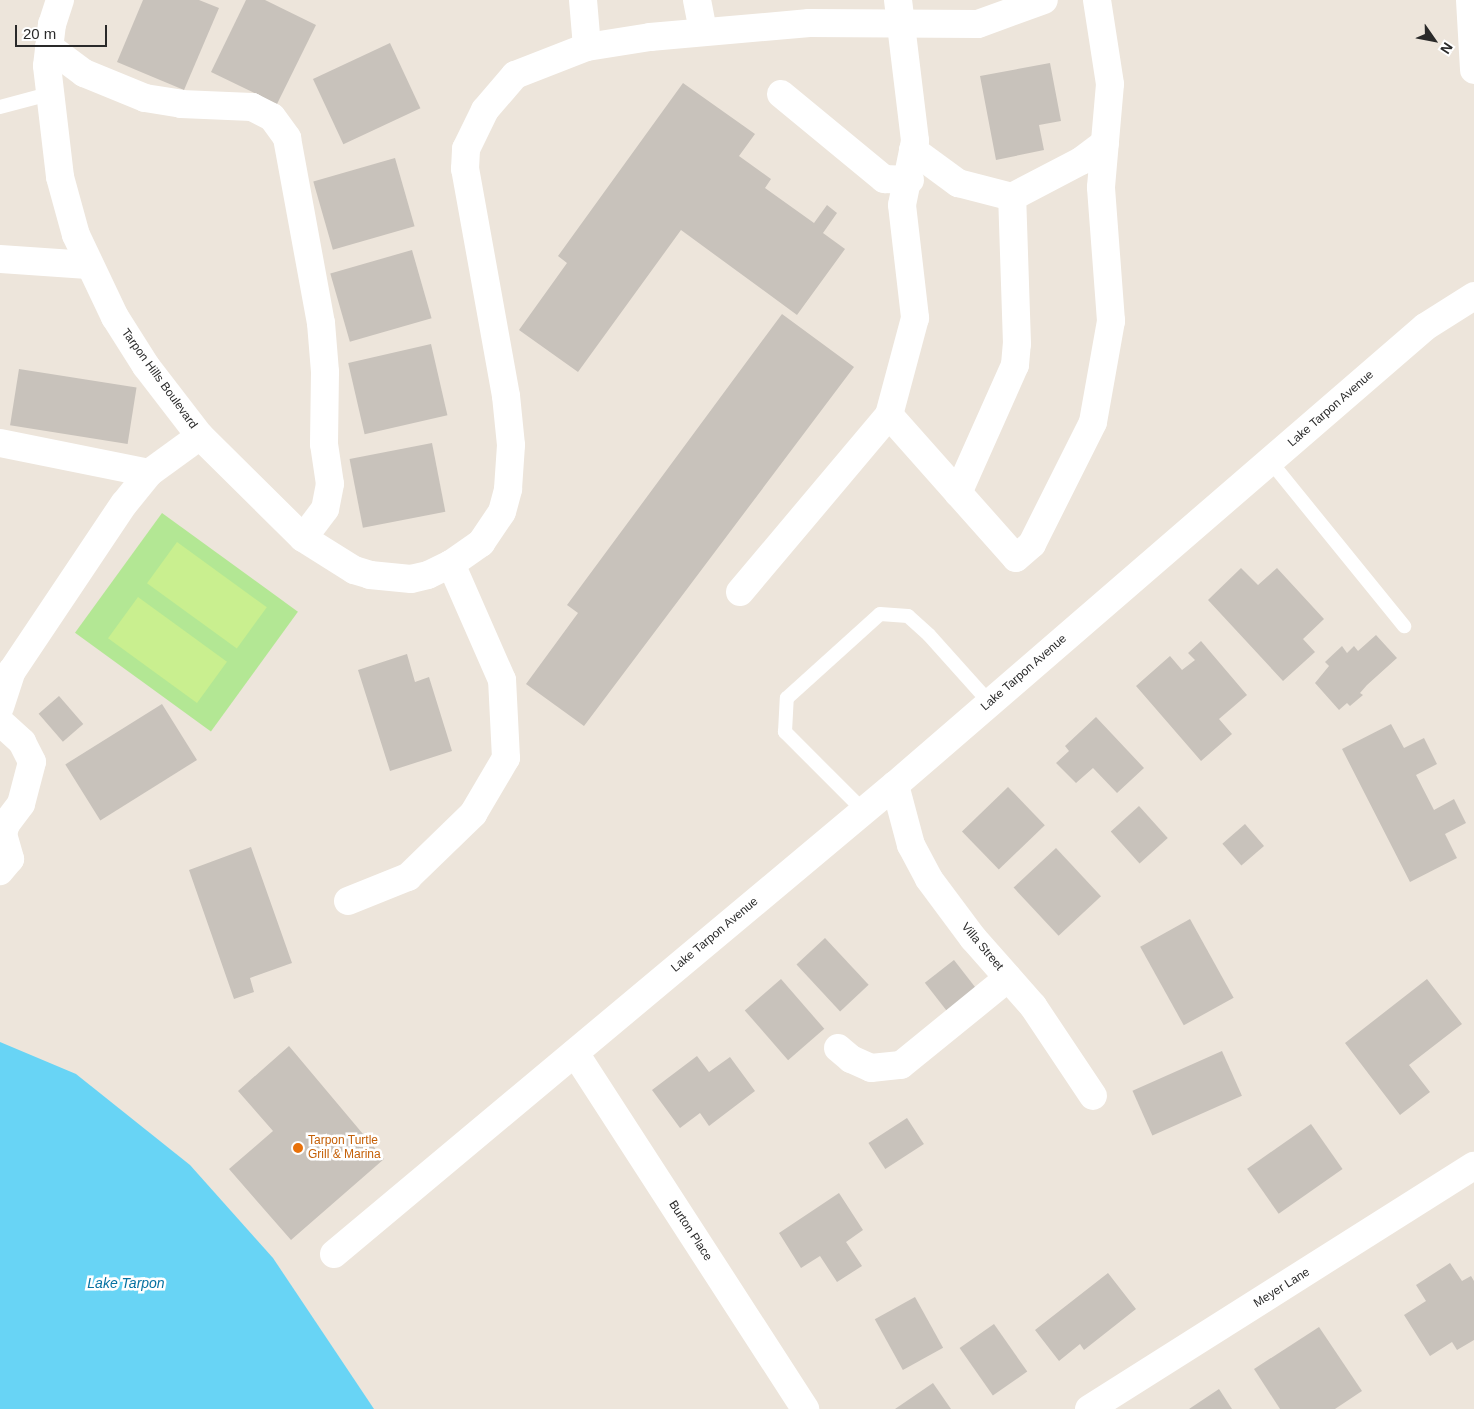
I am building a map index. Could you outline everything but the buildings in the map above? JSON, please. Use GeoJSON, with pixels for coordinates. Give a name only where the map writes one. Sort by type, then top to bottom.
{"type":"FeatureCollection","features":[{"type":"Feature","properties":{"kind":"street","name":"Tarpon Hills Boulevard"},"geometry":{"type":"LineString","coordinates":[[60,0],[49,47],[48,94],[63,196],[88,265],[131,343],[200,436],[303,538],[341,564],[370,575],[411,579],[451,564],[480,543],[502,512],[512,468],[502,375],[467,192],[466,148],[485,110],[515,75],[587,46],[703,31],[792,12],[899,12],[978,24],[1044,0]]}},
{"type":"Feature","properties":{"kind":"street"},"geometry":{"type":"LineString","coordinates":[[583,0],[587,46]]}},
{"type":"Feature","properties":{"kind":"street"},"geometry":{"type":"LineString","coordinates":[[697,0],[703,31]]}},
{"type":"Feature","properties":{"kind":"street"},"geometry":{"type":"LineString","coordinates":[[889,415],[1016,558],[1032,544],[1093,422],[1111,321],[1101,187],[1110,84],[1098,0]]}},
{"type":"Feature","properties":{"kind":"street"},"geometry":{"type":"LineString","coordinates":[[1470,0],[1474,70]]}},
{"type":"Feature","properties":{"kind":"street"},"geometry":{"type":"LineString","coordinates":[[740,592],[889,415],[915,318],[902,205],[910,180],[914,150],[899,12]]}},
{"type":"Feature","properties":{"kind":"street"},"geometry":{"type":"LineString","coordinates":[[49,47],[84,73],[145,98],[192,105],[252,107],[272,117],[287,138],[322,323],[325,378],[324,444],[330,484],[325,509],[303,538]]}},
{"type":"Feature","properties":{"kind":"street"},"geometry":{"type":"LineString","coordinates":[[782,94],[884,179],[910,180]]}},
{"type":"Feature","properties":{"kind":"street"},"geometry":{"type":"LineString","coordinates":[[914,150],[958,183],[1012,197],[1060,173],[1105,143]]}},
{"type":"Feature","properties":{"kind":"street"},"geometry":{"type":"LineString","coordinates":[[958,493],[1015,365],[1017,344],[1012,197]]}},
{"type":"Feature","properties":{"kind":"street"},"geometry":{"type":"LineString","coordinates":[[0,259],[88,265]]}},
{"type":"Feature","properties":{"kind":"street","name":"Lake Tarpon Avenue"},"geometry":{"type":"LineString","coordinates":[[334,1254],[895,785],[1425,327],[1474,296]]}},
{"type":"Feature","properties":{"kind":"street"},"geometry":{"type":"LineString","coordinates":[[0,707],[6,669],[149,473],[200,436]]}},
{"type":"Feature","properties":{"kind":"street"},"geometry":{"type":"LineString","coordinates":[[0,443],[149,473]]}},
{"type":"Feature","properties":{"kind":"street"},"geometry":{"type":"LineString","coordinates":[[348,901],[408,876],[473,814],[506,758],[502,680],[451,564]]}},
{"type":"Feature","properties":{"kind":"street"},"geometry":{"type":"LineString","coordinates":[[0,722],[22,742],[32,762],[24,796],[6,824],[4,842],[10,859],[0,871]]}},
{"type":"Feature","properties":{"kind":"street","name":"Villa Street"},"geometry":{"type":"LineString","coordinates":[[895,785],[910,844],[928,879],[1033,1006],[1093,1096]]}},
{"type":"Feature","properties":{"kind":"street"},"geometry":{"type":"LineString","coordinates":[[838,1048],[851,1059],[871,1068],[901,1065],[1008,978]]}},
{"type":"Feature","properties":{"kind":"street","name":"Burton Place"},"geometry":{"type":"LineString","coordinates":[[575,1053],[805,1409]]}},
{"type":"Feature","properties":{"kind":"street","name":"Meyer Lane"},"geometry":{"type":"LineString","coordinates":[[1089,1409],[1474,1166]]}},
{"type":"Feature","properties":{"kind":"lane"},"geometry":{"type":"LineString","coordinates":[[0,106],[48,94]]}},
{"type":"Feature","properties":{"kind":"lane"},"geometry":{"type":"LineString","coordinates":[[1270,461],[1404,626]]}},
{"type":"Feature","properties":{"kind":"lane"},"geometry":{"type":"LineString","coordinates":[[864,811],[785,732],[787,698],[880,614],[908,616],[930,635],[990,703]]}},
{"type":"Feature","properties":{"kind":"green space"},"geometry":{"type":"Polygon","coordinates":[[[162,513],[298,612],[211,731],[75,633],[162,513]]]}},
{"type":"Feature","properties":{"kind":"green space"},"geometry":{"type":"Polygon","coordinates":[[[177,542],[267,607],[237,649],[147,583],[177,542]]]}},
{"type":"Feature","properties":{"kind":"green space"},"geometry":{"type":"Polygon","coordinates":[[[138,597],[227,662],[197,703],[108,638],[138,597]]]}},
{"type":"Feature","properties":{"kind":"water","name":"Lake Tarpon"},"geometry":{"type":"Polygon","coordinates":[[[0,1042],[76,1074],[190,1165],[273,1258],[374,1409],[0,1409],[0,1042]]]}},
{"type":"Feature","properties":{"kind":"place","name":"Tarpon Turtle Grill & Marina"},"geometry":{"type":"Point","coordinates":[298,1148]}}]}
